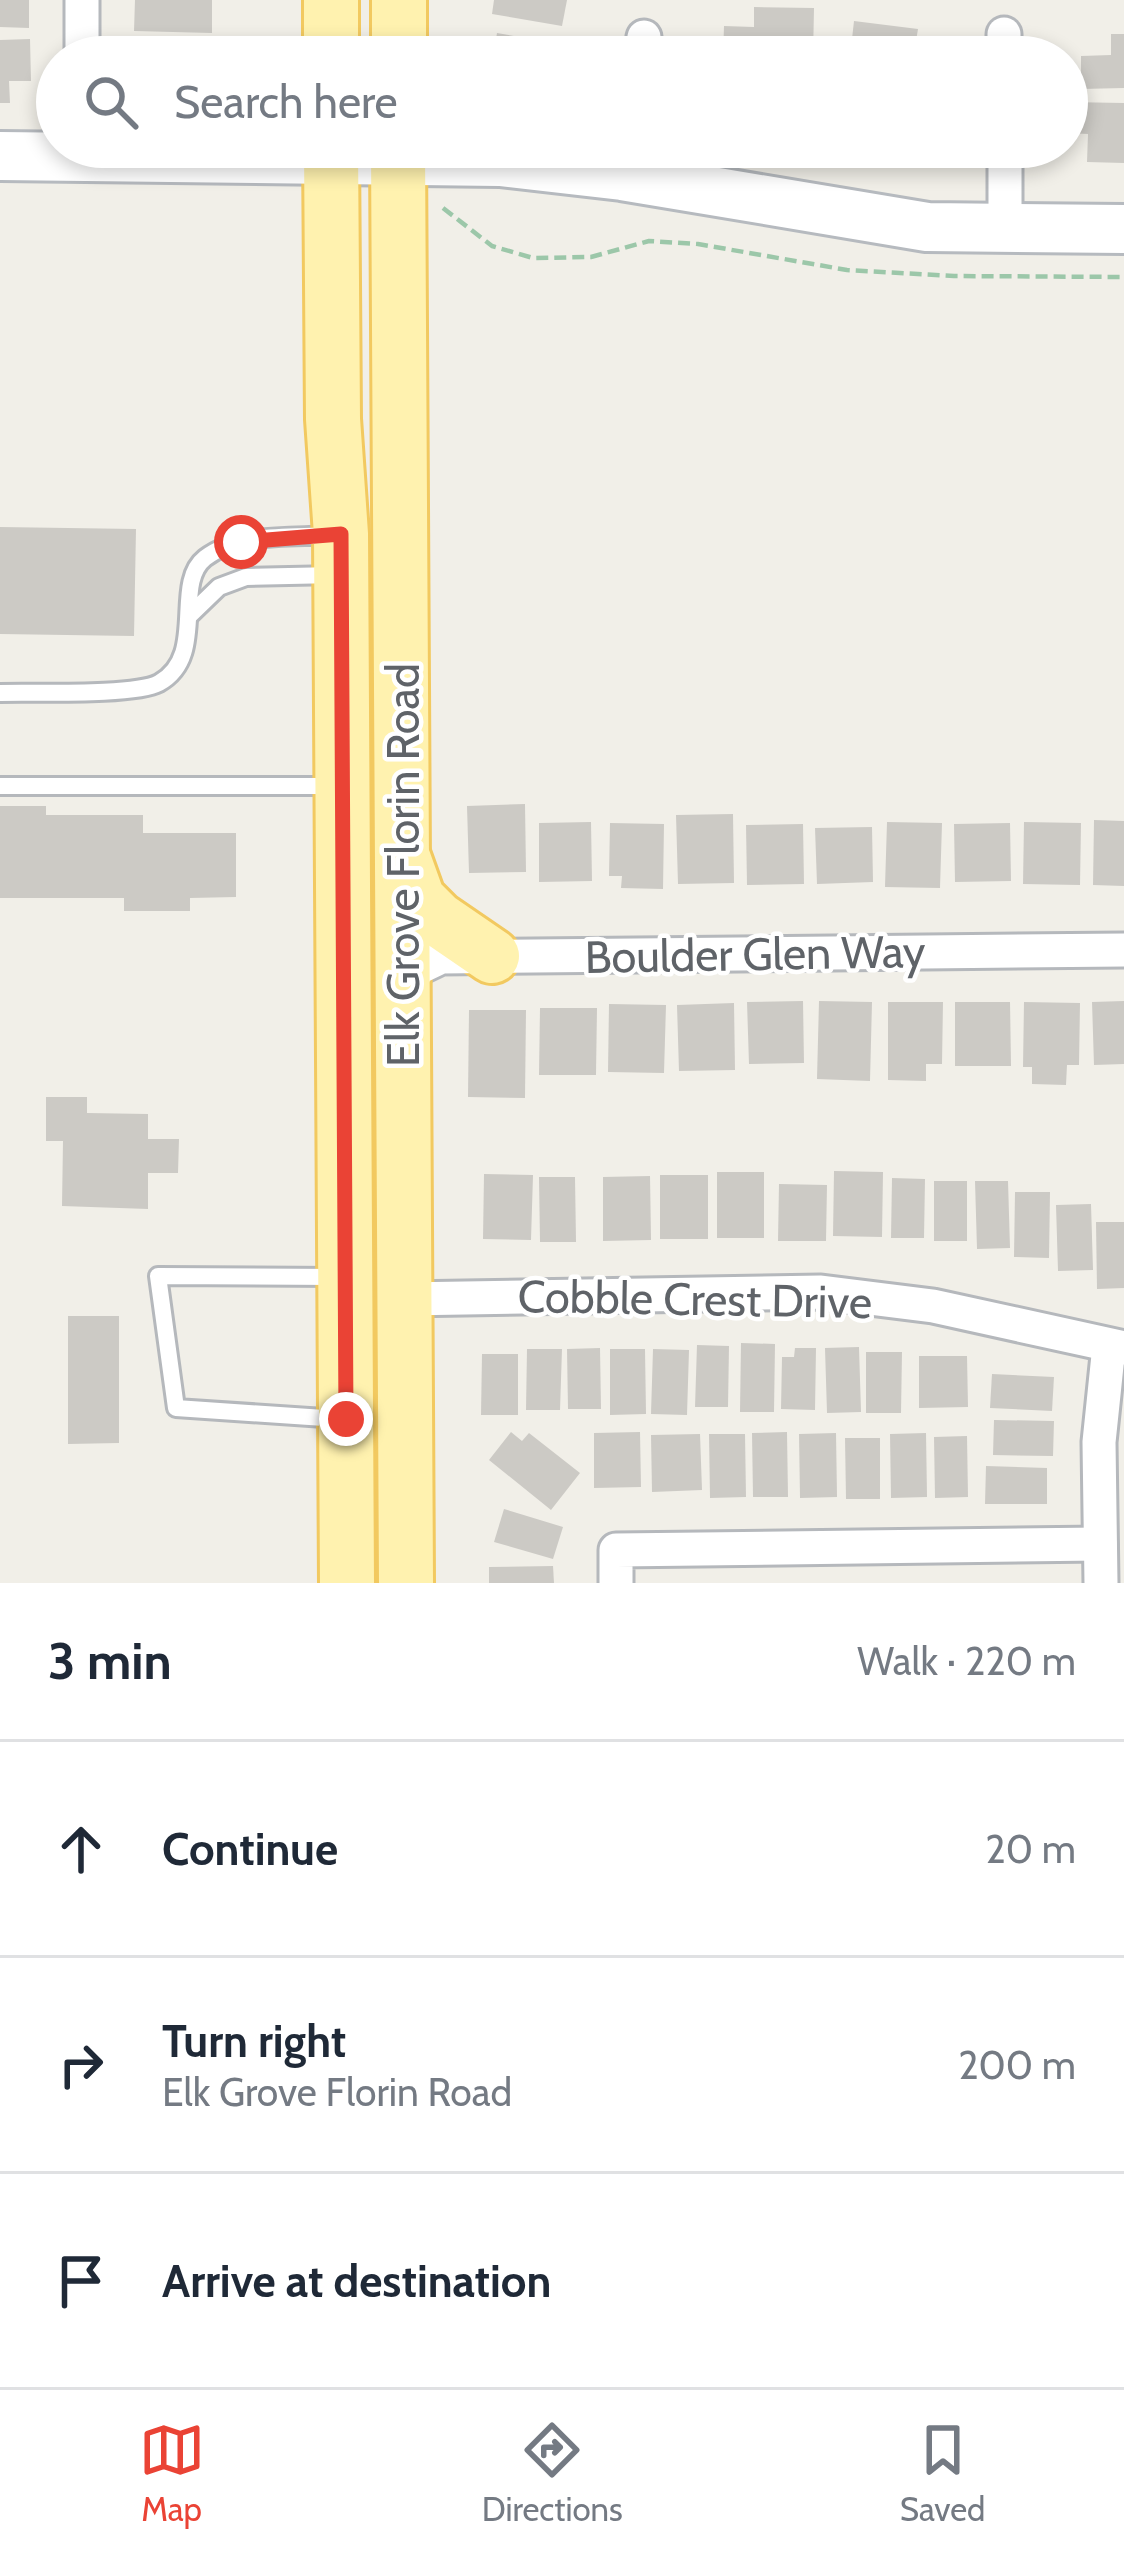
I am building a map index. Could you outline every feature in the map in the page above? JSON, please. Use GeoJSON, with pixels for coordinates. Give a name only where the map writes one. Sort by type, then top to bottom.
{"type":"FeatureCollection","features":[{"type":"Feature","properties":{"kind":"main road"},"geometry":{"type":"LineString","coordinates":[[331,0],[331,36]]}},
{"type":"Feature","properties":{"kind":"main road"},"geometry":{"type":"LineString","coordinates":[[399,0],[399,36]]}},
{"type":"Feature","properties":{"kind":"main road","name":"Elk Grove Florin Road"},"geometry":{"type":"LineString","coordinates":[[332,168],[333,418],[341,554],[347,1583]]}},
{"type":"Feature","properties":{"kind":"main road","name":"Elk Grove Florin Road"},"geometry":{"type":"LineString","coordinates":[[398,168],[406,1583]]}},
{"type":"Feature","properties":{"kind":"main road"},"geometry":{"type":"LineString","coordinates":[[402,855],[418,899],[438,919],[493,956]]}},
{"type":"Feature","properties":{"kind":"street"},"geometry":{"type":"LineString","coordinates":[[82,0],[82,36]]}},
{"type":"Feature","properties":{"kind":"street"},"geometry":{"type":"LineString","coordinates":[[0,155],[36,154]]}},
{"type":"Feature","properties":{"kind":"street"},"geometry":{"type":"LineString","coordinates":[[653,168],[927,227],[1124,229]]}},
{"type":"Feature","properties":{"kind":"street"},"geometry":{"type":"LineString","coordinates":[[1005,168],[1005,230]]}},
{"type":"Feature","properties":{"kind":"street","name":"Boulder Glen Way"},"geometry":{"type":"LineString","coordinates":[[404,994],[418,968],[441,957],[1124,950]]}},
{"type":"Feature","properties":{"kind":"street","name":"Cobble Crest Drive"},"geometry":{"type":"LineString","coordinates":[[404,1299],[821,1292],[933,1306],[1117,1347]]}},
{"type":"Feature","properties":{"kind":"street"},"geometry":{"type":"LineString","coordinates":[[1101,1583],[1099,1442],[1117,1347]]}},
{"type":"Feature","properties":{"kind":"street"},"geometry":{"type":"LineString","coordinates":[[616,1583],[616,1550],[1100,1544]]}},
{"type":"Feature","properties":{"kind":"lane"},"geometry":{"type":"LineString","coordinates":[[0,693],[160,683],[185,652],[192,574],[206,557],[241,542],[341,554]]}},
{"type":"Feature","properties":{"kind":"lane"},"geometry":{"type":"LineString","coordinates":[[189,616],[219,587],[341,554]]}},
{"type":"Feature","properties":{"kind":"lane"},"geometry":{"type":"LineString","coordinates":[[0,786],[343,786]]}},
{"type":"Feature","properties":{"kind":"lane"},"geometry":{"type":"LineString","coordinates":[[345,1277],[158,1276],[176,1408],[346,1419]]}},
{"type":"Feature","properties":{"kind":"path"},"geometry":{"type":"LineString","coordinates":[[443,208],[492,246],[532,258],[591,257],[649,242],[698,244],[847,270],[1124,277]]}},
{"type":"Feature","properties":{"kind":"building"},"geometry":{"type":"Polygon","coordinates":[[[0,0],[29,0],[29,28],[0,27],[0,0]]]}},
{"type":"Feature","properties":{"kind":"building"},"geometry":{"type":"Polygon","coordinates":[[[135,0],[212,0],[212,33],[134,31],[135,0]]]}},
{"type":"Feature","properties":{"kind":"building"},"geometry":{"type":"Polygon","coordinates":[[[494,0],[567,0],[562,26],[492,14],[494,0]]]}},
{"type":"Feature","properties":{"kind":"building"},"geometry":{"type":"Polygon","coordinates":[[[754,7],[814,8],[813,36],[724,36],[724,26],[754,27],[754,7]]]}},
{"type":"Feature","properties":{"kind":"building"},"geometry":{"type":"Polygon","coordinates":[[[854,21],[918,29],[917,36],[852,36],[854,21]]]}},
{"type":"Feature","properties":{"kind":"building"},"geometry":{"type":"Polygon","coordinates":[[[1111,34],[1124,34],[1124,88],[1088,89],[1088,56],[1111,55],[1111,34]]]}},
{"type":"Feature","properties":{"kind":"building"},"geometry":{"type":"Polygon","coordinates":[[[30,39],[31,81],[9,81],[10,103],[0,103],[0,40],[30,39]]]}},
{"type":"Feature","properties":{"kind":"building"},"geometry":{"type":"Polygon","coordinates":[[[1088,102],[1124,103],[1124,163],[1088,162],[1088,102]]]}},
{"type":"Feature","properties":{"kind":"building"},"geometry":{"type":"Polygon","coordinates":[[[0,527],[136,529],[134,636],[0,634],[0,527]]]}},
{"type":"Feature","properties":{"kind":"building"},"geometry":{"type":"Polygon","coordinates":[[[525,804],[526,872],[469,873],[467,806],[525,804]]]}},
{"type":"Feature","properties":{"kind":"building"},"geometry":{"type":"Polygon","coordinates":[[[0,806],[46,806],[46,815],[143,815],[143,833],[236,833],[236,897],[190,898],[190,911],[124,911],[124,898],[0,898],[0,806]]]}},
{"type":"Feature","properties":{"kind":"building"},"geometry":{"type":"Polygon","coordinates":[[[733,814],[734,883],[678,884],[676,815],[733,814]]]}},
{"type":"Feature","properties":{"kind":"building"},"geometry":{"type":"Polygon","coordinates":[[[1094,820],[1124,821],[1124,886],[1093,885],[1094,820]]]}},
{"type":"Feature","properties":{"kind":"building"},"geometry":{"type":"Polygon","coordinates":[[[591,822],[592,881],[539,882],[539,823],[591,822]]]}},
{"type":"Feature","properties":{"kind":"building"},"geometry":{"type":"Polygon","coordinates":[[[887,822],[942,823],[940,888],[885,887],[887,822]]]}},
{"type":"Feature","properties":{"kind":"building"},"geometry":{"type":"Polygon","coordinates":[[[1024,822],[1081,823],[1080,885],[1023,884],[1024,822]]]}},
{"type":"Feature","properties":{"kind":"building"},"geometry":{"type":"Polygon","coordinates":[[[610,823],[664,824],[663,889],[621,888],[622,876],[609,876],[610,823]]]}},
{"type":"Feature","properties":{"kind":"building"},"geometry":{"type":"Polygon","coordinates":[[[1010,823],[1011,881],[955,882],[954,824],[1010,823]]]}},
{"type":"Feature","properties":{"kind":"building"},"geometry":{"type":"Polygon","coordinates":[[[803,824],[804,884],[747,885],[746,825],[803,824]]]}},
{"type":"Feature","properties":{"kind":"building"},"geometry":{"type":"Polygon","coordinates":[[[872,827],[873,882],[817,884],[815,828],[872,827]]]}},
{"type":"Feature","properties":{"kind":"building"},"geometry":{"type":"Polygon","coordinates":[[[803,1001],[804,1063],[749,1064],[747,1002],[803,1001]]]}},
{"type":"Feature","properties":{"kind":"building"},"geometry":{"type":"Polygon","coordinates":[[[819,1001],[872,1002],[870,1081],[817,1079],[819,1001]]]}},
{"type":"Feature","properties":{"kind":"building"},"geometry":{"type":"Polygon","coordinates":[[[1124,1001],[1124,1064],[1094,1065],[1092,1002],[1124,1001]]]}},
{"type":"Feature","properties":{"kind":"building"},"geometry":{"type":"Polygon","coordinates":[[[888,1002],[943,1002],[942,1064],[926,1064],[926,1081],[888,1080],[888,1002]]]}},
{"type":"Feature","properties":{"kind":"building"},"geometry":{"type":"Polygon","coordinates":[[[955,1002],[1010,1002],[1011,1066],[955,1066],[955,1002]]]}},
{"type":"Feature","properties":{"kind":"building"},"geometry":{"type":"Polygon","coordinates":[[[1024,1002],[1080,1003],[1079,1065],[1067,1065],[1066,1085],[1032,1084],[1032,1067],[1023,1067],[1024,1002]]]}},
{"type":"Feature","properties":{"kind":"building"},"geometry":{"type":"Polygon","coordinates":[[[734,1003],[735,1070],[679,1071],[677,1005],[734,1003]]]}},
{"type":"Feature","properties":{"kind":"building"},"geometry":{"type":"Polygon","coordinates":[[[609,1004],[666,1005],[664,1073],[608,1072],[609,1004]]]}},
{"type":"Feature","properties":{"kind":"building"},"geometry":{"type":"Polygon","coordinates":[[[540,1008],[597,1008],[596,1075],[539,1075],[540,1008]]]}},
{"type":"Feature","properties":{"kind":"building"},"geometry":{"type":"Polygon","coordinates":[[[469,1010],[526,1010],[525,1098],[468,1097],[469,1010]]]}},
{"type":"Feature","properties":{"kind":"building"},"geometry":{"type":"Polygon","coordinates":[[[46,1097],[87,1097],[87,1113],[148,1114],[148,1139],[179,1139],[178,1173],[148,1173],[148,1209],[62,1206],[63,1141],[46,1141],[46,1097]]]}},
{"type":"Feature","properties":{"kind":"building"},"geometry":{"type":"Polygon","coordinates":[[[834,1171],[883,1172],[882,1237],[833,1236],[834,1171]]]}},
{"type":"Feature","properties":{"kind":"building"},"geometry":{"type":"Polygon","coordinates":[[[717,1172],[764,1172],[764,1238],[717,1238],[717,1172]]]}},
{"type":"Feature","properties":{"kind":"building"},"geometry":{"type":"Polygon","coordinates":[[[484,1174],[533,1175],[531,1240],[483,1239],[484,1174]]]}},
{"type":"Feature","properties":{"kind":"building"},"geometry":{"type":"Polygon","coordinates":[[[660,1175],[708,1175],[708,1239],[660,1239],[660,1175]]]}},
{"type":"Feature","properties":{"kind":"building"},"geometry":{"type":"Polygon","coordinates":[[[650,1176],[651,1240],[603,1241],[603,1177],[650,1176]]]}},
{"type":"Feature","properties":{"kind":"building"},"geometry":{"type":"Polygon","coordinates":[[[539,1177],[575,1177],[576,1242],[540,1242],[539,1177]]]}},
{"type":"Feature","properties":{"kind":"building"},"geometry":{"type":"Polygon","coordinates":[[[892,1178],[925,1179],[924,1238],[891,1238],[892,1178]]]}},
{"type":"Feature","properties":{"kind":"building"},"geometry":{"type":"Polygon","coordinates":[[[934,1181],[967,1181],[967,1241],[934,1241],[934,1181]]]}},
{"type":"Feature","properties":{"kind":"building"},"geometry":{"type":"Polygon","coordinates":[[[975,1181],[1008,1181],[1010,1248],[977,1249],[975,1181]]]}},
{"type":"Feature","properties":{"kind":"building"},"geometry":{"type":"Polygon","coordinates":[[[779,1184],[827,1185],[826,1241],[778,1241],[779,1184]]]}},
{"type":"Feature","properties":{"kind":"building"},"geometry":{"type":"Polygon","coordinates":[[[1015,1192],[1050,1192],[1049,1258],[1014,1257],[1015,1192]]]}},
{"type":"Feature","properties":{"kind":"building"},"geometry":{"type":"Polygon","coordinates":[[[1091,1204],[1093,1270],[1058,1271],[1056,1205],[1091,1204]]]}},
{"type":"Feature","properties":{"kind":"building"},"geometry":{"type":"Polygon","coordinates":[[[1096,1222],[1124,1222],[1124,1288],[1097,1289],[1096,1222]]]}},
{"type":"Feature","properties":{"kind":"building"},"geometry":{"type":"Polygon","coordinates":[[[68,1316],[119,1316],[119,1443],[68,1444],[68,1316]]]}},
{"type":"Feature","properties":{"kind":"building"},"geometry":{"type":"Polygon","coordinates":[[[741,1343],[775,1344],[774,1412],[740,1412],[741,1343]]]}},
{"type":"Feature","properties":{"kind":"building"},"geometry":{"type":"Polygon","coordinates":[[[697,1345],[729,1346],[728,1407],[695,1407],[697,1345]]]}},
{"type":"Feature","properties":{"kind":"building"},"geometry":{"type":"Polygon","coordinates":[[[859,1347],[861,1412],[827,1413],[825,1348],[859,1347]]]}},
{"type":"Feature","properties":{"kind":"building"},"geometry":{"type":"Polygon","coordinates":[[[600,1348],[601,1409],[568,1409],[567,1349],[600,1348]]]}},
{"type":"Feature","properties":{"kind":"building"},"geometry":{"type":"Polygon","coordinates":[[[795,1348],[816,1348],[815,1410],[781,1409],[782,1357],[794,1357],[795,1348]]]}},
{"type":"Feature","properties":{"kind":"building"},"geometry":{"type":"Polygon","coordinates":[[[527,1349],[562,1349],[560,1410],[526,1410],[527,1349]]]}},
{"type":"Feature","properties":{"kind":"building"},"geometry":{"type":"Polygon","coordinates":[[[610,1349],[645,1349],[646,1414],[610,1415],[610,1349]]]}},
{"type":"Feature","properties":{"kind":"building"},"geometry":{"type":"Polygon","coordinates":[[[653,1349],[689,1350],[687,1415],[651,1414],[653,1349]]]}},
{"type":"Feature","properties":{"kind":"building"},"geometry":{"type":"Polygon","coordinates":[[[866,1352],[902,1352],[901,1413],[866,1413],[866,1352]]]}},
{"type":"Feature","properties":{"kind":"building"},"geometry":{"type":"Polygon","coordinates":[[[482,1354],[518,1354],[518,1415],[481,1415],[482,1354]]]}},
{"type":"Feature","properties":{"kind":"building"},"geometry":{"type":"Polygon","coordinates":[[[919,1356],[967,1356],[968,1407],[919,1408],[919,1356]]]}},
{"type":"Feature","properties":{"kind":"building"},"geometry":{"type":"Polygon","coordinates":[[[992,1374],[1054,1377],[1052,1411],[990,1408],[992,1374]]]}},
{"type":"Feature","properties":{"kind":"building"},"geometry":{"type":"Polygon","coordinates":[[[994,1420],[1054,1421],[1053,1456],[993,1455],[994,1420]]]}},
{"type":"Feature","properties":{"kind":"building"},"geometry":{"type":"Polygon","coordinates":[[[511,1432],[522,1441],[529,1433],[580,1473],[551,1510],[489,1460],[511,1432]]]}},
{"type":"Feature","properties":{"kind":"building"},"geometry":{"type":"Polygon","coordinates":[[[640,1432],[641,1487],[594,1488],[594,1433],[640,1432]]]}},
{"type":"Feature","properties":{"kind":"building"},"geometry":{"type":"Polygon","coordinates":[[[787,1432],[788,1497],[753,1497],[752,1433],[787,1432]]]}},
{"type":"Feature","properties":{"kind":"building"},"geometry":{"type":"Polygon","coordinates":[[[836,1433],[837,1497],[800,1498],[799,1434],[836,1433]]]}},
{"type":"Feature","properties":{"kind":"building"},"geometry":{"type":"Polygon","coordinates":[[[926,1433],[927,1497],[891,1498],[890,1434],[926,1433]]]}},
{"type":"Feature","properties":{"kind":"building"},"geometry":{"type":"Polygon","coordinates":[[[700,1434],[702,1490],[652,1492],[651,1435],[700,1434]]]}},
{"type":"Feature","properties":{"kind":"building"},"geometry":{"type":"Polygon","coordinates":[[[709,1434],[745,1434],[746,1497],[710,1498],[709,1434]]]}},
{"type":"Feature","properties":{"kind":"building"},"geometry":{"type":"Polygon","coordinates":[[[967,1436],[968,1497],[935,1498],[934,1437],[967,1436]]]}},
{"type":"Feature","properties":{"kind":"building"},"geometry":{"type":"Polygon","coordinates":[[[845,1438],[880,1438],[880,1499],[846,1499],[845,1438]]]}},
{"type":"Feature","properties":{"kind":"building"},"geometry":{"type":"Polygon","coordinates":[[[986,1466],[1047,1468],[1047,1504],[985,1504],[986,1466]]]}},
{"type":"Feature","properties":{"kind":"building"},"geometry":{"type":"Polygon","coordinates":[[[504,1509],[563,1527],[553,1559],[494,1542],[504,1509]]]}},
{"type":"Feature","properties":{"kind":"building"},"geometry":{"type":"Polygon","coordinates":[[[553,1566],[554,1583],[489,1583],[489,1567],[553,1566]]]}},
{"type":"Feature","properties":{"kind":"route"},"geometry":{"type":"LineString","coordinates":[[241,542],[341,534],[346,1419]]}}]}
